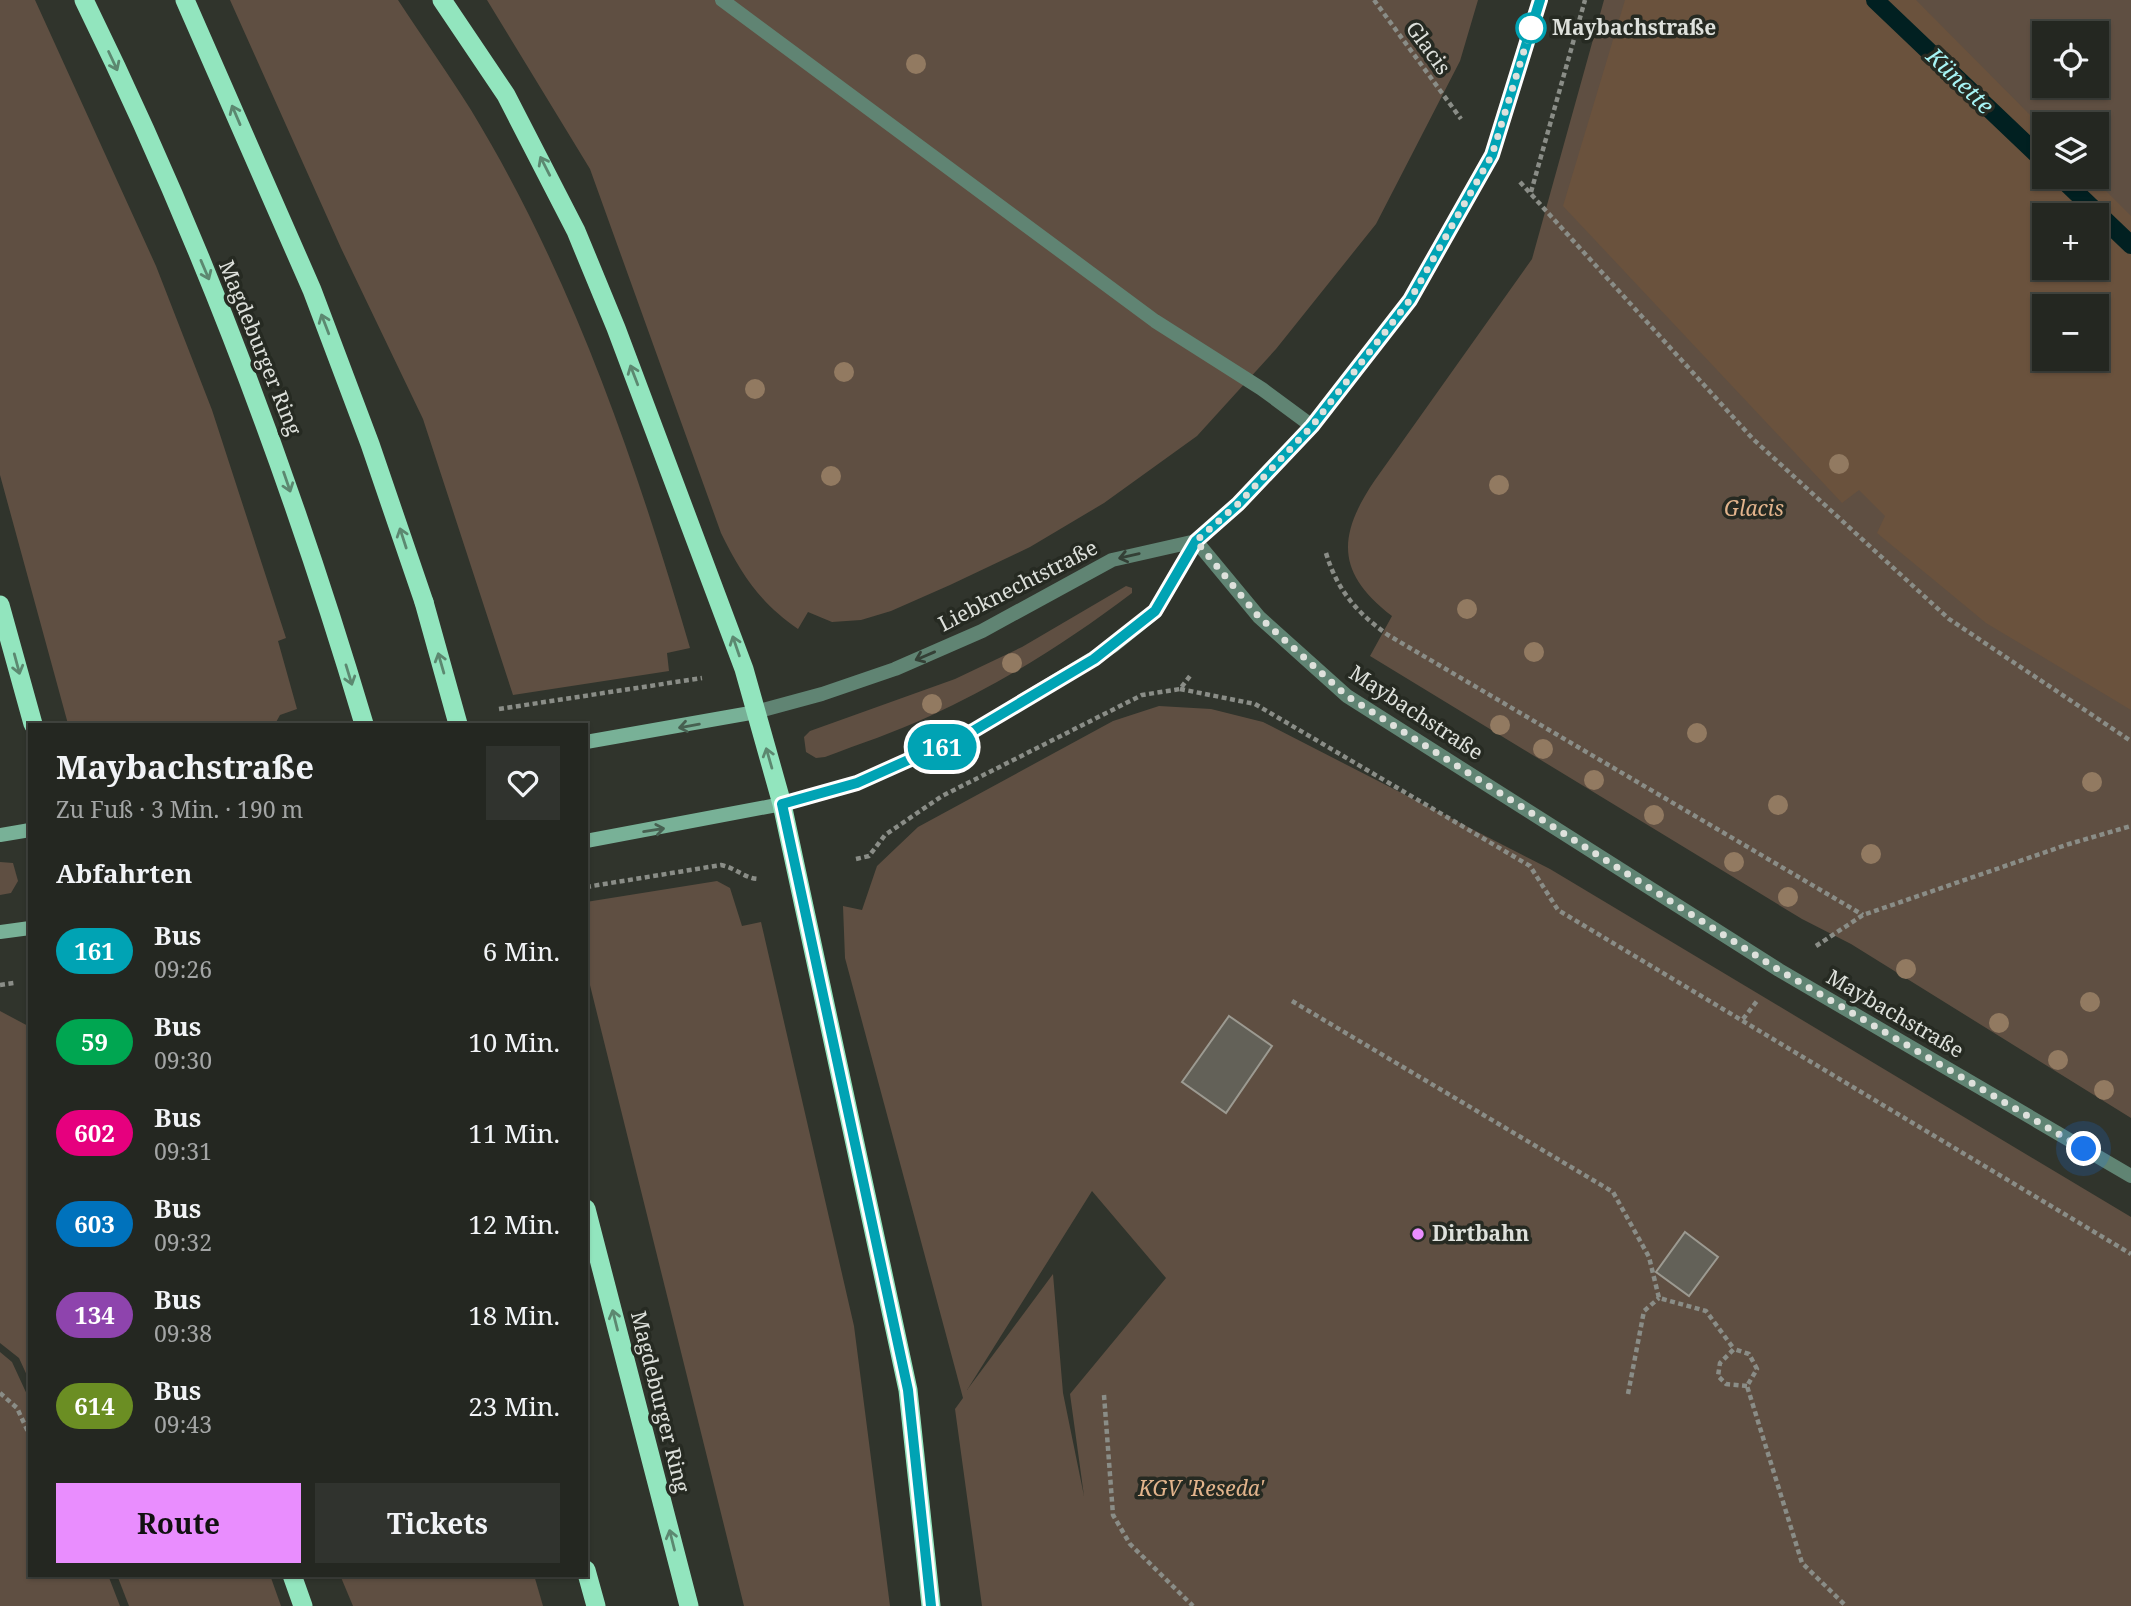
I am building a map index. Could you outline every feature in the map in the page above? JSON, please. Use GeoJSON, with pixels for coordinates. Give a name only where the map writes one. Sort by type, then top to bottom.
{"type":"FeatureCollection","features":[{"type":"Feature","properties":{"kind":"highway","name":"Magdeburger Ring"},"geometry":{"type":"LineString","coordinates":[[84,0],[158,156],[241,355],[303,526],[364,723]]}},
{"type":"Feature","properties":{"kind":"highway"},"geometry":{"type":"LineString","coordinates":[[185,0],[312,290],[370,444],[424,602],[458,723]]}},
{"type":"Feature","properties":{"kind":"highway"},"geometry":{"type":"LineString","coordinates":[[442,0],[506,95],[576,231],[725,615],[756,712],[782,804],[908,1390],[931,1606]]}},
{"type":"Feature","properties":{"kind":"highway"},"geometry":{"type":"LineString","coordinates":[[0,605],[33,723]]}},
{"type":"Feature","properties":{"kind":"highway","name":"Magdeburger Ring"},"geometry":{"type":"LineString","coordinates":[[588,1217],[689,1606]]}},
{"type":"Feature","properties":{"kind":"highway"},"geometry":{"type":"LineString","coordinates":[[293,1577],[303,1606]]}},
{"type":"Feature","properties":{"kind":"highway"},"geometry":{"type":"LineString","coordinates":[[588,1577],[596,1606]]}},
{"type":"Feature","properties":{"kind":"main road","name":"Liebknechtstraße"},"geometry":{"type":"LineString","coordinates":[[588,742],[756,712]]}},
{"type":"Feature","properties":{"kind":"main road"},"geometry":{"type":"LineString","coordinates":[[588,841],[782,804]]}},
{"type":"Feature","properties":{"kind":"main road"},"geometry":{"type":"LineString","coordinates":[[0,835],[28,830]]}},
{"type":"Feature","properties":{"kind":"main road"},"geometry":{"type":"LineString","coordinates":[[0,932],[28,928]]}},
{"type":"Feature","properties":{"kind":"street"},"geometry":{"type":"LineString","coordinates":[[722,0],[1155,321],[1262,389],[1312,426]]}},
{"type":"Feature","properties":{"kind":"street"},"geometry":{"type":"LineString","coordinates":[[782,804],[857,783],[925,755],[1057,683],[1112,646],[1155,611],[1196,541],[1238,504],[1312,426],[1410,300],[1492,155],[1540,0]]}},
{"type":"Feature","properties":{"kind":"street","name":"Liebknechtstraße"},"geometry":{"type":"LineString","coordinates":[[756,712],[822,694],[895,669],[982,631],[1112,561],[1196,541]]}},
{"type":"Feature","properties":{"kind":"street","name":"Maybachstraße"},"geometry":{"type":"LineString","coordinates":[[1196,541],[1259,617],[1347,696],[1779,970],[2131,1176]]}},
{"type":"Feature","properties":{"kind":"path","name":"Glacis"},"geometry":{"type":"LineString","coordinates":[[1374,0],[1456,113],[1492,155],[1531,192],[1753,439],[1949,619],[2131,741]]}},
{"type":"Feature","properties":{"kind":"path"},"geometry":{"type":"LineString","coordinates":[[1531,192],[1585,0]]}},
{"type":"Feature","properties":{"kind":"path"},"geometry":{"type":"LineString","coordinates":[[1326,553],[1335,579],[1351,604],[1388,635],[1863,915]]}},
{"type":"Feature","properties":{"kind":"path"},"geometry":{"type":"LineString","coordinates":[[1180,689],[1190,676]]}},
{"type":"Feature","properties":{"kind":"path"},"geometry":{"type":"LineString","coordinates":[[499,709],[702,678]]}},
{"type":"Feature","properties":{"kind":"path"},"geometry":{"type":"LineString","coordinates":[[856,859],[869,856],[885,835],[942,796],[1142,695],[1180,689],[1255,704],[1530,866],[1558,911],[2131,1254]]}},
{"type":"Feature","properties":{"kind":"path"},"geometry":{"type":"LineString","coordinates":[[1779,970],[1863,915],[2069,844],[2131,826]]}},
{"type":"Feature","properties":{"kind":"path"},"geometry":{"type":"LineString","coordinates":[[588,887],[721,865],[737,868],[747,878],[759,879]]}},
{"type":"Feature","properties":{"kind":"path"},"geometry":{"type":"LineString","coordinates":[[0,985],[14,984]]}},
{"type":"Feature","properties":{"kind":"path"},"geometry":{"type":"LineString","coordinates":[[1292,1001],[1613,1192],[1649,1257],[1659,1298]]}},
{"type":"Feature","properties":{"kind":"path"},"geometry":{"type":"LineString","coordinates":[[1659,1298],[1706,1311],[1734,1349],[1749,1354],[1757,1369],[1747,1386],[1802,1563],[1846,1606]]}},
{"type":"Feature","properties":{"kind":"path"},"geometry":{"type":"LineString","coordinates":[[1628,1394],[1644,1311],[1659,1298]]}},
{"type":"Feature","properties":{"kind":"path"},"geometry":{"type":"LineString","coordinates":[[1734,1349],[1720,1363],[1718,1376],[1726,1384],[1747,1386]]}},
{"type":"Feature","properties":{"kind":"path"},"geometry":{"type":"LineString","coordinates":[[0,1393],[17,1408],[28,1432]]}},
{"type":"Feature","properties":{"kind":"path"},"geometry":{"type":"LineString","coordinates":[[1104,1395],[1109,1499],[1116,1523],[1130,1544],[1193,1606]]}},
{"type":"Feature","properties":{"kind":"green space"},"geometry":{"type":"Polygon","coordinates":[[[0,0],[35,0],[156,266],[212,410],[286,638],[278,641],[297,709],[280,715],[276,723],[68,723],[0,475],[0,0]]]}},
{"type":"Feature","properties":{"kind":"green space"},"geometry":{"type":"Polygon","coordinates":[[[230,0],[398,0],[453,82],[507,173],[540,238],[570,304],[624,440],[690,648],[667,653],[669,671],[513,695],[423,419],[341,248],[230,0]]]}},
{"type":"Feature","properties":{"kind":"green space"},"geometry":{"type":"Polygon","coordinates":[[[487,0],[1478,0],[1460,61],[1376,224],[1276,349],[1197,436],[1104,503],[1030,547],[891,611],[861,620],[832,622],[808,612],[798,629],[773,609],[753,587],[721,533],[590,169],[487,0]]]}},
{"type":"Feature","properties":{"kind":"green space","name":"Glacis"},"geometry":{"type":"Polygon","coordinates":[[[1604,0],[2131,0],[2131,1118],[1851,944],[1802,919],[1370,656],[1392,616],[1360,584],[1348,553],[1354,519],[1375,480],[1532,259],[1604,0]]]}},
{"type":"Feature","properties":{"kind":"green space"},"geometry":{"type":"Polygon","coordinates":[[[1126,586],[1132,588],[1132,593],[1108,611],[983,690],[917,722],[825,757],[816,758],[806,752],[804,737],[810,731],[955,679],[1022,647],[1126,586]]]}},
{"type":"Feature","properties":{"kind":"green space","name":"KGV 'Reseda'"},"geometry":{"type":"Polygon","coordinates":[[[1159,706],[1211,709],[1263,722],[1550,869],[2131,1217],[2131,1606],[982,1606],[955,1409],[963,1398],[845,958],[843,906],[862,910],[877,866],[918,827],[1113,721],[1159,706]],[[1092,1191],[967,1390],[1053,1274],[1063,1393],[1084,1496],[1070,1394],[1166,1278],[1092,1191]]]}},
{"type":"Feature","properties":{"kind":"green space"},"geometry":{"type":"Polygon","coordinates":[[[0,862],[13,863],[18,881],[11,893],[0,895],[0,862]]]}},
{"type":"Feature","properties":{"kind":"green space"},"geometry":{"type":"Polygon","coordinates":[[[717,881],[730,888],[742,926],[761,922],[854,1326],[890,1606],[744,1606],[588,977],[588,902],[717,881]]]}},
{"type":"Feature","properties":{"kind":"green space"},"geometry":{"type":"Polygon","coordinates":[[[0,1011],[28,1026],[28,1378],[19,1358],[0,1343],[0,1011]]]}},
{"type":"Feature","properties":{"kind":"green space"},"geometry":{"type":"Polygon","coordinates":[[[0,1352],[12,1362],[28,1397],[28,1577],[109,1577],[120,1606],[0,1606],[0,1352]]]}},
{"type":"Feature","properties":{"kind":"green space"},"geometry":{"type":"Polygon","coordinates":[[[118,1577],[271,1577],[281,1606],[129,1606],[118,1577]]]}},
{"type":"Feature","properties":{"kind":"green space"},"geometry":{"type":"Polygon","coordinates":[[[341,1577],[535,1577],[543,1606],[353,1606],[341,1577]]]}},
{"type":"Feature","properties":{"kind":"shaded area"},"geometry":{"type":"Polygon","coordinates":[[[1625,0],[1916,0],[2032,117],[2032,189],[2104,189],[2131,216],[2131,710],[1986,623],[1877,533],[1885,516],[1859,490],[1842,503],[1563,206],[1625,0]]]}},
{"type":"Feature","properties":{"kind":"building"},"geometry":{"type":"Polygon","coordinates":[[[1229,1016],[1272,1046],[1226,1113],[1182,1082],[1229,1016]]]}},
{"type":"Feature","properties":{"kind":"building"},"geometry":{"type":"Polygon","coordinates":[[[1685,1232],[1718,1257],[1689,1296],[1656,1272],[1685,1232]]]}},
{"type":"Feature","properties":{"kind":"waterway","name":"Künette"},"geometry":{"type":"LineString","coordinates":[[1875,0],[2032,150]]}},
{"type":"Feature","properties":{"kind":"waterway","name":"Künette"},"geometry":{"type":"LineString","coordinates":[[2073,189],[2131,245]]}},
{"type":"Feature","properties":{"kind":"bus line","name":"161"},"geometry":{"type":"LineString","coordinates":[[931,1606],[908,1390],[782,804],[819,796],[857,783],[925,755],[973,731],[1094,659],[1155,611],[1196,541],[1238,504],[1312,426],[1410,300],[1492,155],[1540,0]]}},
{"type":"Feature","properties":{"kind":"place","name":"Maybachstraße"},"geometry":{"type":"Point","coordinates":[1531,28]}},
{"type":"Feature","properties":{"kind":"place","name":"Dirtbahn"},"geometry":{"type":"Point","coordinates":[1418,1234]}},
{"type":"Feature","properties":{"kind":"route"},"geometry":{"type":"LineString","coordinates":[[1531,28],[1492,155],[1410,300],[1312,426],[1238,504],[1196,541],[1259,617],[1347,696],[1779,970],[2084,1149]]}}]}
